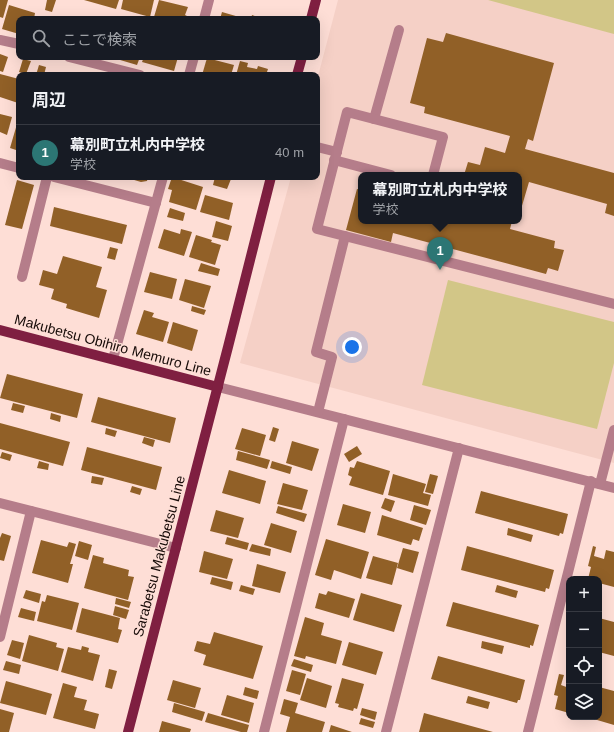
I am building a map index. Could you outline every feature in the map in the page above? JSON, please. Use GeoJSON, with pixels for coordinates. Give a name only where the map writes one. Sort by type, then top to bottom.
{"type":"FeatureCollection","features":[{"type":"Feature","properties":{"kind":"main road"},"geometry":{"type":"LineString","coordinates":[[312,16],[315,0]]}},
{"type":"Feature","properties":{"kind":"main road"},"geometry":{"type":"LineString","coordinates":[[298,72],[301,60]]}},
{"type":"Feature","properties":{"kind":"main road","name":"Makubetsu Obihiro Memuro Line"},"geometry":{"type":"LineString","coordinates":[[0,330],[218,387],[270,180]]}},
{"type":"Feature","properties":{"kind":"main road","name":"Sarabetsu Makubetsu Line"},"geometry":{"type":"LineString","coordinates":[[128,732],[218,387]]}},
{"type":"Feature","properties":{"kind":"street"},"geometry":{"type":"LineString","coordinates":[[205,16],[209,0]]}},
{"type":"Feature","properties":{"kind":"street"},"geometry":{"type":"LineString","coordinates":[[374,119],[399,30]]}},
{"type":"Feature","properties":{"kind":"street"},"geometry":{"type":"LineString","coordinates":[[0,40],[16,43]]}},
{"type":"Feature","properties":{"kind":"street"},"geometry":{"type":"LineString","coordinates":[[81,60],[128,72]]}},
{"type":"Feature","properties":{"kind":"street"},"geometry":{"type":"LineString","coordinates":[[190,72],[193,60]]}},
{"type":"Feature","properties":{"kind":"street"},"geometry":{"type":"LineString","coordinates":[[434,172],[443,137],[347,112],[317,229],[614,304]]}},
{"type":"Feature","properties":{"kind":"street"},"geometry":{"type":"LineString","coordinates":[[320,148],[336,156],[382,172]]}},
{"type":"Feature","properties":{"kind":"street"},"geometry":{"type":"LineString","coordinates":[[0,163],[16,167]]}},
{"type":"Feature","properties":{"kind":"street"},"geometry":{"type":"LineString","coordinates":[[22,277],[46,180]]}},
{"type":"Feature","properties":{"kind":"street"},"geometry":{"type":"LineString","coordinates":[[65,180],[156,204]]}},
{"type":"Feature","properties":{"kind":"street"},"geometry":{"type":"LineString","coordinates":[[113,359],[162,180]]}},
{"type":"Feature","properties":{"kind":"street"},"geometry":{"type":"LineString","coordinates":[[318,412],[332,357],[316,352],[345,236]]}},
{"type":"Feature","properties":{"kind":"street"},"geometry":{"type":"LineString","coordinates":[[218,387],[614,488]]}},
{"type":"Feature","properties":{"kind":"street"},"geometry":{"type":"LineString","coordinates":[[264,732],[344,418]]}},
{"type":"Feature","properties":{"kind":"street"},"geometry":{"type":"LineString","coordinates":[[528,732],[596,483],[614,430]]}},
{"type":"Feature","properties":{"kind":"street"},"geometry":{"type":"LineString","coordinates":[[386,732],[459,448]]}},
{"type":"Feature","properties":{"kind":"street"},"geometry":{"type":"LineString","coordinates":[[0,503],[176,548]]}},
{"type":"Feature","properties":{"kind":"street"},"geometry":{"type":"LineString","coordinates":[[0,637],[31,511]]}},
{"type":"Feature","properties":{"kind":"shaded area"},"geometry":{"type":"Polygon","coordinates":[[[338,0],[614,0],[614,463],[240,363],[290,180],[320,180],[319,72],[338,0]]]}},
{"type":"Feature","properties":{"kind":"shaded area"},"geometry":{"type":"Polygon","coordinates":[[[488,0],[614,0],[614,34],[488,0]]]}},
{"type":"Feature","properties":{"kind":"shaded area"},"geometry":{"type":"Polygon","coordinates":[[[448,280],[614,322],[614,363],[597,429],[422,385],[448,280]]]}},
{"type":"Feature","properties":{"kind":"building"},"geometry":{"type":"Polygon","coordinates":[[[0,0],[8,0],[3,18],[0,17],[0,0]]]}},
{"type":"Feature","properties":{"kind":"building"},"geometry":{"type":"Polygon","coordinates":[[[47,0],[56,0],[52,12],[45,10],[47,0]]]}},
{"type":"Feature","properties":{"kind":"building"},"geometry":{"type":"Polygon","coordinates":[[[84,0],[119,0],[116,9],[84,0]]]}},
{"type":"Feature","properties":{"kind":"building"},"geometry":{"type":"Polygon","coordinates":[[[123,0],[154,0],[150,16],[121,9],[123,0]]]}},
{"type":"Feature","properties":{"kind":"building"},"geometry":{"type":"Polygon","coordinates":[[[159,0],[188,7],[185,15],[187,16],[154,16],[159,0]]]}},
{"type":"Feature","properties":{"kind":"building"},"geometry":{"type":"Polygon","coordinates":[[[9,5],[35,13],[34,16],[16,16],[16,33],[2,29],[9,5]]]}},
{"type":"Feature","properties":{"kind":"building"},"geometry":{"type":"Polygon","coordinates":[[[222,12],[236,16],[221,16],[222,12]]]}},
{"type":"Feature","properties":{"kind":"building"},"geometry":{"type":"Polygon","coordinates":[[[446,33],[554,63],[533,141],[528,139],[525,149],[614,173],[614,216],[605,213],[607,204],[529,182],[522,206],[522,172],[465,172],[468,162],[480,165],[485,147],[505,153],[510,136],[424,113],[425,107],[410,103],[427,38],[443,42],[446,33]]]}},
{"type":"Feature","properties":{"kind":"building"},"geometry":{"type":"Polygon","coordinates":[[[0,54],[8,57],[3,72],[0,71],[0,54]]]}},
{"type":"Feature","properties":{"kind":"building"},"geometry":{"type":"Polygon","coordinates":[[[23,60],[31,61],[27,72],[19,72],[23,60]]]}},
{"type":"Feature","properties":{"kind":"building"},"geometry":{"type":"Polygon","coordinates":[[[120,60],[139,60],[137,65],[120,60]]]}},
{"type":"Feature","properties":{"kind":"building"},"geometry":{"type":"Polygon","coordinates":[[[143,60],[177,60],[174,71],[142,62],[143,60]]]}},
{"type":"Feature","properties":{"kind":"building"},"geometry":{"type":"Polygon","coordinates":[[[206,60],[215,60],[234,65],[232,72],[203,72],[206,60]]]}},
{"type":"Feature","properties":{"kind":"building"},"geometry":{"type":"Polygon","coordinates":[[[240,61],[248,63],[247,67],[257,69],[258,66],[268,69],[267,72],[237,72],[240,61]]]}},
{"type":"Feature","properties":{"kind":"building"},"geometry":{"type":"Polygon","coordinates":[[[39,65],[46,67],[45,72],[37,72],[39,65]]]}},
{"type":"Feature","properties":{"kind":"building"},"geometry":{"type":"Polygon","coordinates":[[[0,74],[16,78],[16,102],[0,97],[0,74]]]}},
{"type":"Feature","properties":{"kind":"building"},"geometry":{"type":"Polygon","coordinates":[[[0,114],[12,117],[7,135],[0,132],[0,114]]]}},
{"type":"Feature","properties":{"kind":"building"},"geometry":{"type":"Polygon","coordinates":[[[16,127],[16,150],[10,148],[16,127]]]}},
{"type":"Feature","properties":{"kind":"building"},"geometry":{"type":"Polygon","coordinates":[[[17,180],[34,185],[22,229],[5,225],[17,180]]]}},
{"type":"Feature","properties":{"kind":"building"},"geometry":{"type":"Polygon","coordinates":[[[134,180],[147,180],[141,182],[134,180]]]}},
{"type":"Feature","properties":{"kind":"building"},"geometry":{"type":"Polygon","coordinates":[[[171,180],[181,180],[203,187],[196,210],[169,202],[172,190],[168,189],[171,180]]]}},
{"type":"Feature","properties":{"kind":"building"},"geometry":{"type":"Polygon","coordinates":[[[214,180],[231,180],[227,189],[213,185],[214,180]]]}},
{"type":"Feature","properties":{"kind":"building"},"geometry":{"type":"Polygon","coordinates":[[[357,189],[358,224],[511,224],[510,229],[555,241],[554,248],[564,250],[558,271],[548,268],[546,274],[393,233],[391,242],[346,230],[357,189]]]}},
{"type":"Feature","properties":{"kind":"building"},"geometry":{"type":"Polygon","coordinates":[[[205,195],[233,203],[229,220],[200,212],[205,195]]]}},
{"type":"Feature","properties":{"kind":"building"},"geometry":{"type":"Polygon","coordinates":[[[54,207],[127,225],[122,244],[50,226],[54,207]]]}},
{"type":"Feature","properties":{"kind":"building"},"geometry":{"type":"Polygon","coordinates":[[[170,208],[185,213],[183,221],[167,217],[170,208]]]}},
{"type":"Feature","properties":{"kind":"building"},"geometry":{"type":"Polygon","coordinates":[[[216,221],[232,226],[228,241],[212,237],[216,221]]]}},
{"type":"Feature","properties":{"kind":"building"},"geometry":{"type":"Polygon","coordinates":[[[164,229],[180,234],[181,229],[192,232],[184,256],[158,248],[164,229]]]}},
{"type":"Feature","properties":{"kind":"building"},"geometry":{"type":"Polygon","coordinates":[[[196,235],[212,240],[211,242],[221,245],[215,265],[189,257],[196,235]]]}},
{"type":"Feature","properties":{"kind":"building"},"geometry":{"type":"Polygon","coordinates":[[[110,247],[118,249],[115,260],[107,258],[110,247]]]}},
{"type":"Feature","properties":{"kind":"building"},"geometry":{"type":"Polygon","coordinates":[[[63,256],[102,267],[96,287],[107,290],[99,318],[66,308],[67,304],[51,299],[54,289],[39,285],[43,270],[57,274],[63,256]]]}},
{"type":"Feature","properties":{"kind":"building"},"geometry":{"type":"Polygon","coordinates":[[[201,263],[220,269],[218,276],[198,271],[201,263]]]}},
{"type":"Feature","properties":{"kind":"building"},"geometry":{"type":"Polygon","coordinates":[[[150,272],[177,279],[172,299],[144,292],[150,272]]]}},
{"type":"Feature","properties":{"kind":"building"},"geometry":{"type":"Polygon","coordinates":[[[185,279],[211,286],[204,308],[179,300],[185,279]]]}},
{"type":"Feature","properties":{"kind":"building"},"geometry":{"type":"Polygon","coordinates":[[[192,306],[206,310],[204,315],[191,311],[192,306]]]}},
{"type":"Feature","properties":{"kind":"building"},"geometry":{"type":"Polygon","coordinates":[[[144,310],[154,313],[152,317],[169,322],[163,342],[136,334],[144,310]]]}},
{"type":"Feature","properties":{"kind":"building"},"geometry":{"type":"Polygon","coordinates":[[[173,322],[198,330],[192,351],[167,343],[173,322]]]}},
{"type":"Feature","properties":{"kind":"building"},"geometry":{"type":"Polygon","coordinates":[[[7,374],[83,394],[77,418],[0,398],[7,374]]]}},
{"type":"Feature","properties":{"kind":"building"},"geometry":{"type":"Polygon","coordinates":[[[98,397],[176,418],[170,443],[91,422],[98,397]]]}},
{"type":"Feature","properties":{"kind":"building"},"geometry":{"type":"Polygon","coordinates":[[[13,403],[25,406],[23,413],[11,410],[13,403]]]}},
{"type":"Feature","properties":{"kind":"building"},"geometry":{"type":"Polygon","coordinates":[[[51,413],[61,416],[60,422],[50,419],[51,413]]]}},
{"type":"Feature","properties":{"kind":"building"},"geometry":{"type":"Polygon","coordinates":[[[0,423],[70,442],[63,466],[0,449],[0,423]]]}},
{"type":"Feature","properties":{"kind":"building"},"geometry":{"type":"Polygon","coordinates":[[[273,427],[279,429],[275,442],[269,440],[273,427]]]}},
{"type":"Feature","properties":{"kind":"building"},"geometry":{"type":"Polygon","coordinates":[[[106,428],[117,431],[115,437],[105,434],[106,428]]]}},
{"type":"Feature","properties":{"kind":"building"},"geometry":{"type":"Polygon","coordinates":[[[242,428],[266,435],[260,456],[235,449],[242,428]]]}},
{"type":"Feature","properties":{"kind":"building"},"geometry":{"type":"Polygon","coordinates":[[[144,437],[155,440],[153,447],[142,443],[144,437]]]}},
{"type":"Feature","properties":{"kind":"building"},"geometry":{"type":"Polygon","coordinates":[[[292,441],[319,449],[312,471],[286,463],[292,441]]]}},
{"type":"Feature","properties":{"kind":"building"},"geometry":{"type":"Polygon","coordinates":[[[357,446],[362,454],[349,462],[344,454],[357,446]]]}},
{"type":"Feature","properties":{"kind":"building"},"geometry":{"type":"Polygon","coordinates":[[[87,447],[162,467],[156,490],[81,470],[87,447]]]}},
{"type":"Feature","properties":{"kind":"building"},"geometry":{"type":"Polygon","coordinates":[[[238,451],[270,460],[267,469],[236,460],[238,451]]]}},
{"type":"Feature","properties":{"kind":"building"},"geometry":{"type":"Polygon","coordinates":[[[2,452],[12,455],[10,461],[0,458],[2,452]]]}},
{"type":"Feature","properties":{"kind":"building"},"geometry":{"type":"Polygon","coordinates":[[[39,461],[49,464],[48,470],[37,468],[39,461]]]}},
{"type":"Feature","properties":{"kind":"building"},"geometry":{"type":"Polygon","coordinates":[[[272,461],[292,467],[290,474],[270,468],[272,461]]]}},
{"type":"Feature","properties":{"kind":"building"},"geometry":{"type":"Polygon","coordinates":[[[357,461],[390,471],[383,495],[349,485],[352,477],[348,475],[350,467],[354,468],[357,461]]]}},
{"type":"Feature","properties":{"kind":"building"},"geometry":{"type":"Polygon","coordinates":[[[229,470],[266,481],[260,504],[222,493],[229,470]]]}},
{"type":"Feature","properties":{"kind":"building"},"geometry":{"type":"Polygon","coordinates":[[[393,474],[426,484],[423,493],[431,495],[428,506],[388,495],[393,474]]]}},
{"type":"Feature","properties":{"kind":"building"},"geometry":{"type":"Polygon","coordinates":[[[430,474],[438,476],[433,494],[425,492],[430,474]]]}},
{"type":"Feature","properties":{"kind":"building"},"geometry":{"type":"Polygon","coordinates":[[[92,476],[104,478],[102,485],[91,483],[92,476]]]}},
{"type":"Feature","properties":{"kind":"building"},"geometry":{"type":"Polygon","coordinates":[[[283,483],[308,490],[302,510],[277,504],[283,483]]]}},
{"type":"Feature","properties":{"kind":"building"},"geometry":{"type":"Polygon","coordinates":[[[132,486],[142,489],[140,495],[130,492],[132,486]]]}},
{"type":"Feature","properties":{"kind":"building"},"geometry":{"type":"Polygon","coordinates":[[[481,491],[568,514],[563,534],[560,533],[559,536],[475,513],[481,491]]]}},
{"type":"Feature","properties":{"kind":"building"},"geometry":{"type":"Polygon","coordinates":[[[385,498],[395,501],[391,512],[381,508],[385,498]]]}},
{"type":"Feature","properties":{"kind":"building"},"geometry":{"type":"Polygon","coordinates":[[[343,504],[371,512],[365,533],[337,525],[343,504]]]}},
{"type":"Feature","properties":{"kind":"building"},"geometry":{"type":"Polygon","coordinates":[[[414,505],[431,510],[426,525],[410,520],[414,505]]]}},
{"type":"Feature","properties":{"kind":"building"},"geometry":{"type":"Polygon","coordinates":[[[278,506],[307,514],[304,522],[276,513],[278,506]]]}},
{"type":"Feature","properties":{"kind":"building"},"geometry":{"type":"Polygon","coordinates":[[[216,510],[244,518],[238,538],[210,531],[216,510]]]}},
{"type":"Feature","properties":{"kind":"building"},"geometry":{"type":"Polygon","coordinates":[[[382,515],[423,528],[419,541],[413,539],[411,545],[377,535],[382,515]]]}},
{"type":"Feature","properties":{"kind":"building"},"geometry":{"type":"Polygon","coordinates":[[[271,523],[297,531],[291,553],[264,545],[271,523]]]}},
{"type":"Feature","properties":{"kind":"building"},"geometry":{"type":"Polygon","coordinates":[[[508,528],[533,535],[531,542],[507,535],[508,528]]]}},
{"type":"Feature","properties":{"kind":"building"},"geometry":{"type":"Polygon","coordinates":[[[2,533],[11,536],[4,561],[0,560],[0,538],[2,533]]]}},
{"type":"Feature","properties":{"kind":"building"},"geometry":{"type":"Polygon","coordinates":[[[227,537],[249,543],[247,550],[225,544],[227,537]]]}},
{"type":"Feature","properties":{"kind":"building"},"geometry":{"type":"Polygon","coordinates":[[[326,539],[369,552],[361,579],[334,570],[331,580],[315,575],[326,539]]]}},
{"type":"Feature","properties":{"kind":"building"},"geometry":{"type":"Polygon","coordinates":[[[41,540],[67,547],[69,542],[76,544],[70,564],[73,564],[68,583],[32,573],[41,540]]]}},
{"type":"Feature","properties":{"kind":"building"},"geometry":{"type":"Polygon","coordinates":[[[79,541],[92,545],[88,560],[75,556],[79,541]]]}},
{"type":"Feature","properties":{"kind":"building"},"geometry":{"type":"Polygon","coordinates":[[[252,544],[271,549],[270,556],[249,551],[252,544]]]}},
{"type":"Feature","properties":{"kind":"building"},"geometry":{"type":"Polygon","coordinates":[[[467,546],[554,570],[549,589],[546,588],[545,592],[461,570],[467,546]]]}},
{"type":"Feature","properties":{"kind":"building"},"geometry":{"type":"Polygon","coordinates":[[[593,546],[596,547],[594,556],[604,559],[606,550],[614,552],[614,587],[602,584],[602,576],[589,576],[591,567],[588,566],[593,546]]]}},
{"type":"Feature","properties":{"kind":"building"},"geometry":{"type":"Polygon","coordinates":[[[403,548],[419,552],[413,573],[397,568],[403,548]]]}},
{"type":"Feature","properties":{"kind":"building"},"geometry":{"type":"Polygon","coordinates":[[[204,551],[233,559],[227,579],[199,572],[204,551]]]}},
{"type":"Feature","properties":{"kind":"building"},"geometry":{"type":"Polygon","coordinates":[[[93,555],[104,558],[103,563],[129,570],[128,576],[134,577],[128,600],[84,588],[93,555]]]}},
{"type":"Feature","properties":{"kind":"building"},"geometry":{"type":"Polygon","coordinates":[[[373,556],[398,563],[392,585],[366,578],[373,556]]]}},
{"type":"Feature","properties":{"kind":"building"},"geometry":{"type":"Polygon","coordinates":[[[257,564],[286,572],[280,593],[252,586],[257,564]]]}},
{"type":"Feature","properties":{"kind":"building"},"geometry":{"type":"Polygon","coordinates":[[[212,577],[233,582],[231,590],[210,584],[212,577]]]}},
{"type":"Feature","properties":{"kind":"building"},"geometry":{"type":"Polygon","coordinates":[[[241,585],[255,589],[253,595],[239,591],[241,585]]]}},
{"type":"Feature","properties":{"kind":"building"},"geometry":{"type":"Polygon","coordinates":[[[497,585],[518,591],[516,598],[495,592],[497,585]]]}},
{"type":"Feature","properties":{"kind":"building"},"geometry":{"type":"Polygon","coordinates":[[[26,590],[41,594],[39,603],[23,598],[26,590]]]}},
{"type":"Feature","properties":{"kind":"building"},"geometry":{"type":"Polygon","coordinates":[[[328,591],[355,599],[349,618],[315,608],[319,593],[326,595],[328,591]]]}},
{"type":"Feature","properties":{"kind":"building"},"geometry":{"type":"Polygon","coordinates":[[[361,593],[402,605],[394,632],[353,620],[361,593]]]}},
{"type":"Feature","properties":{"kind":"building"},"geometry":{"type":"Polygon","coordinates":[[[47,595],[79,603],[72,630],[37,621],[42,601],[45,602],[47,595]]]}},
{"type":"Feature","properties":{"kind":"building"},"geometry":{"type":"Polygon","coordinates":[[[116,598],[131,602],[129,608],[115,604],[116,598]]]}},
{"type":"Feature","properties":{"kind":"building"},"geometry":{"type":"Polygon","coordinates":[[[453,602],[539,625],[533,646],[530,645],[530,648],[446,626],[453,602]]]}},
{"type":"Feature","properties":{"kind":"building"},"geometry":{"type":"Polygon","coordinates":[[[115,606],[129,610],[126,619],[113,615],[115,606]]]}},
{"type":"Feature","properties":{"kind":"building"},"geometry":{"type":"Polygon","coordinates":[[[21,608],[36,612],[34,621],[18,617],[21,608]]]}},
{"type":"Feature","properties":{"kind":"building"},"geometry":{"type":"Polygon","coordinates":[[[82,608],[120,618],[118,629],[122,630],[118,643],[76,632],[82,608]]]}},
{"type":"Feature","properties":{"kind":"building"},"geometry":{"type":"Polygon","coordinates":[[[305,617],[324,623],[321,635],[342,641],[336,664],[306,656],[305,659],[294,656],[305,617]]]}},
{"type":"Feature","properties":{"kind":"building"},"geometry":{"type":"Polygon","coordinates":[[[602,619],[614,622],[614,656],[602,653],[602,619]]]}},
{"type":"Feature","properties":{"kind":"building"},"geometry":{"type":"Polygon","coordinates":[[[214,632],[263,646],[253,679],[203,665],[206,655],[194,651],[197,641],[210,644],[214,632]]]}},
{"type":"Feature","properties":{"kind":"building"},"geometry":{"type":"Polygon","coordinates":[[[29,635],[57,643],[56,647],[64,649],[58,671],[22,661],[29,635]]]}},
{"type":"Feature","properties":{"kind":"building"},"geometry":{"type":"Polygon","coordinates":[[[12,640],[24,643],[20,659],[7,655],[12,640]]]}},
{"type":"Feature","properties":{"kind":"building"},"geometry":{"type":"Polygon","coordinates":[[[482,641],[504,646],[502,654],[481,648],[482,641]]]}},
{"type":"Feature","properties":{"kind":"building"},"geometry":{"type":"Polygon","coordinates":[[[349,642],[383,652],[376,675],[342,665],[349,642]]]}},
{"type":"Feature","properties":{"kind":"building"},"geometry":{"type":"Polygon","coordinates":[[[82,646],[89,648],[88,652],[100,655],[93,681],[61,672],[68,647],[81,650],[82,646]]]}},
{"type":"Feature","properties":{"kind":"building"},"geometry":{"type":"Polygon","coordinates":[[[438,656],[525,680],[520,700],[518,700],[517,703],[431,679],[438,656]]]}},
{"type":"Feature","properties":{"kind":"building"},"geometry":{"type":"Polygon","coordinates":[[[294,659],[313,665],[311,672],[291,666],[294,659]]]}},
{"type":"Feature","properties":{"kind":"building"},"geometry":{"type":"Polygon","coordinates":[[[6,661],[21,665],[19,674],[3,670],[6,661]]]}},
{"type":"Feature","properties":{"kind":"building"},"geometry":{"type":"Polygon","coordinates":[[[109,669],[117,671],[112,689],[105,687],[109,669]]]}},
{"type":"Feature","properties":{"kind":"building"},"geometry":{"type":"Polygon","coordinates":[[[292,670],[306,674],[300,695],[286,691],[292,670]]]}},
{"type":"Feature","properties":{"kind":"building"},"geometry":{"type":"Polygon","coordinates":[[[559,674],[564,675],[561,685],[566,687],[566,712],[555,709],[558,696],[554,695],[559,674]]]}},
{"type":"Feature","properties":{"kind":"building"},"geometry":{"type":"Polygon","coordinates":[[[307,678],[332,686],[326,708],[300,700],[307,678]]]}},
{"type":"Feature","properties":{"kind":"building"},"geometry":{"type":"Polygon","coordinates":[[[342,678],[364,684],[357,709],[354,708],[353,711],[338,707],[339,704],[335,703],[342,678]]]}},
{"type":"Feature","properties":{"kind":"building"},"geometry":{"type":"Polygon","coordinates":[[[173,680],[201,688],[195,708],[167,700],[173,680]]]}},
{"type":"Feature","properties":{"kind":"building"},"geometry":{"type":"Polygon","coordinates":[[[6,681],[52,694],[46,715],[0,703],[6,681]]]}},
{"type":"Feature","properties":{"kind":"building"},"geometry":{"type":"Polygon","coordinates":[[[63,683],[77,687],[74,697],[87,700],[84,710],[99,714],[95,729],[53,718],[63,683]]]}},
{"type":"Feature","properties":{"kind":"building"},"geometry":{"type":"Polygon","coordinates":[[[245,687],[259,691],[257,699],[243,695],[245,687]]]}},
{"type":"Feature","properties":{"kind":"building"},"geometry":{"type":"Polygon","coordinates":[[[602,688],[614,691],[614,725],[597,720],[602,720],[602,688]]]}},
{"type":"Feature","properties":{"kind":"building"},"geometry":{"type":"Polygon","coordinates":[[[227,695],[254,703],[249,723],[221,715],[227,695]]]}},
{"type":"Feature","properties":{"kind":"building"},"geometry":{"type":"Polygon","coordinates":[[[468,696],[490,702],[488,709],[466,703],[468,696]]]}},
{"type":"Feature","properties":{"kind":"building"},"geometry":{"type":"Polygon","coordinates":[[[284,699],[298,703],[295,713],[325,722],[322,732],[286,732],[290,717],[280,714],[284,699]]]}},
{"type":"Feature","properties":{"kind":"building"},"geometry":{"type":"Polygon","coordinates":[[[174,703],[205,712],[202,721],[172,712],[174,703]]]}},
{"type":"Feature","properties":{"kind":"building"},"geometry":{"type":"Polygon","coordinates":[[[362,708],[377,712],[375,720],[360,715],[362,708]]]}},
{"type":"Feature","properties":{"kind":"building"},"geometry":{"type":"Polygon","coordinates":[[[0,709],[14,713],[9,732],[0,732],[0,709]]]}},
{"type":"Feature","properties":{"kind":"building"},"geometry":{"type":"Polygon","coordinates":[[[208,713],[249,725],[247,732],[241,732],[205,722],[208,713]]]}},
{"type":"Feature","properties":{"kind":"building"},"geometry":{"type":"Polygon","coordinates":[[[424,713],[493,732],[419,732],[424,713]]]}},
{"type":"Feature","properties":{"kind":"building"},"geometry":{"type":"Polygon","coordinates":[[[361,718],[375,722],[373,728],[359,724],[361,718]]]}},
{"type":"Feature","properties":{"kind":"building"},"geometry":{"type":"Polygon","coordinates":[[[162,721],[191,729],[190,732],[159,732],[162,721]]]}},
{"type":"Feature","properties":{"kind":"building"},"geometry":{"type":"Polygon","coordinates":[[[331,725],[352,732],[329,732],[331,725]]]}},
{"type":"Feature","properties":{"kind":"place","name":"幕別町立札内中学校"},"geometry":{"type":"Point","coordinates":[440,270]}}]}
